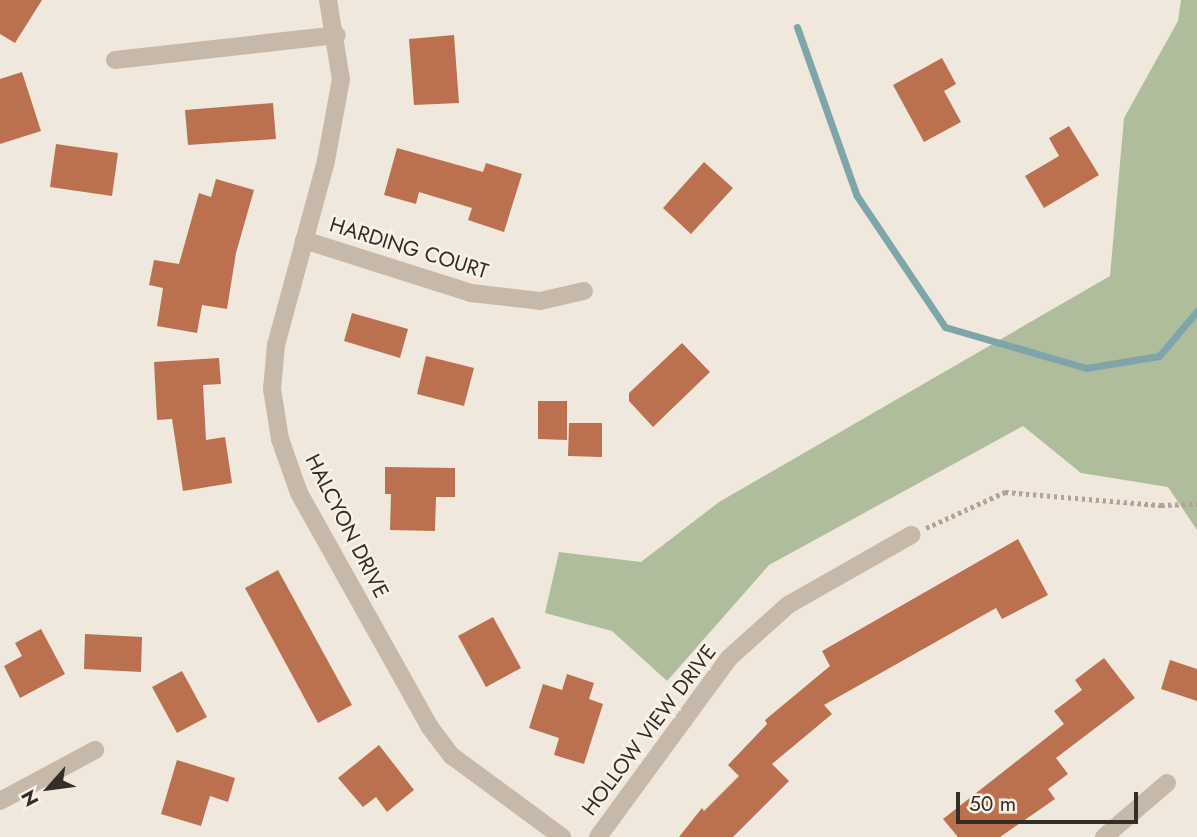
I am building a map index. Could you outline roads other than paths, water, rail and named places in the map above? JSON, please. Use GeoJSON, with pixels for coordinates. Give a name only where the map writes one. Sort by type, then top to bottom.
{"type":"FeatureCollection","features":[{"type":"Feature","properties":{"kind":"street","name":"HALCYON DRIVE"},"geometry":{"type":"LineString","coordinates":[[328,0],[337,35],[341,79],[304,240],[275,345],[272,389],[280,439],[299,493],[429,726],[452,756],[562,837]]}},
{"type":"Feature","properties":{"kind":"street"},"geometry":{"type":"LineString","coordinates":[[115,60],[337,35]]}},
{"type":"Feature","properties":{"kind":"street","name":"HARDING COURT"},"geometry":{"type":"LineString","coordinates":[[304,240],[471,293],[540,302],[584,291]]}},
{"type":"Feature","properties":{"kind":"street","name":"HOLLOW VIEW DRIVE"},"geometry":{"type":"LineString","coordinates":[[598,837],[729,658],[788,604],[911,535]]}},
{"type":"Feature","properties":{"kind":"street"},"geometry":{"type":"LineString","coordinates":[[0,801],[95,750]]}},
{"type":"Feature","properties":{"kind":"street"},"geometry":{"type":"LineString","coordinates":[[1104,837],[1167,783]]}},
{"type":"Feature","properties":{"kind":"waterway"},"geometry":{"type":"LineString","coordinates":[[797,27],[857,196],[945,327],[1086,368],[1159,356],[1197,311]]}}]}
